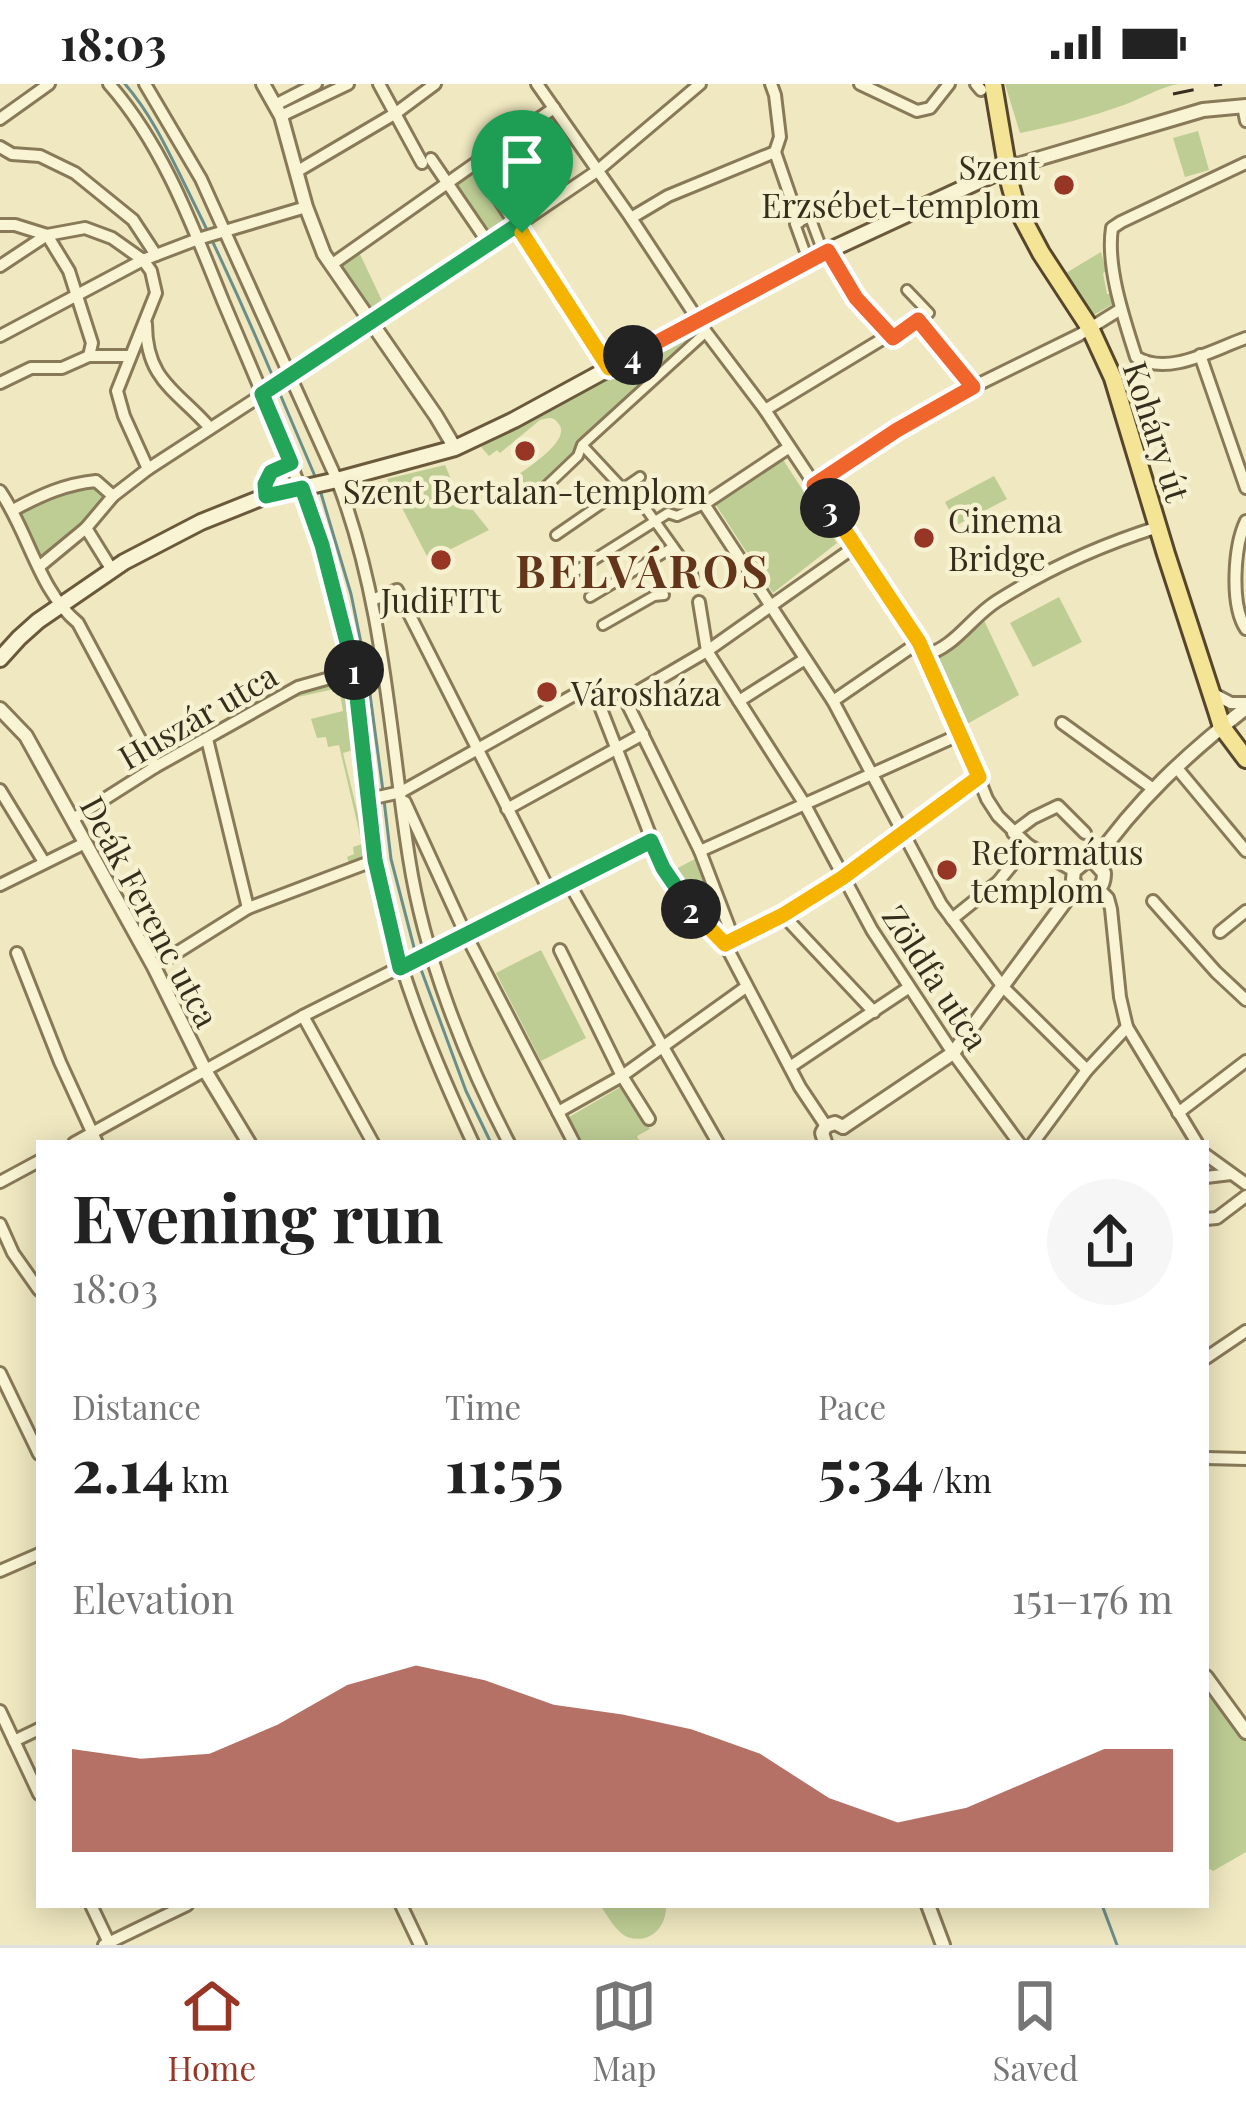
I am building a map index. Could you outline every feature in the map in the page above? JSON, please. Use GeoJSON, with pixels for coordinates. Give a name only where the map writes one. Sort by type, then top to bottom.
{"type":"FeatureCollection","features":[{"type":"Feature","properties":{"kind":"main road","name":"Koháry út"},"geometry":{"type":"LineString","coordinates":[[983,86],[1016,206],[1090,328],[1118,393],[1222,727],[1246,759]]}},
{"type":"Feature","properties":{"kind":"main road"},"geometry":{"type":"LineString","coordinates":[[0,659],[19,638],[112,570],[201,522],[266,496],[454,448],[609,368],[703,326],[808,260],[1007,168]]}},
{"type":"Feature","properties":{"kind":"street"},"geometry":{"type":"LineString","coordinates":[[0,119],[49,84]]}},
{"type":"Feature","properties":{"kind":"street"},"geometry":{"type":"LineString","coordinates":[[110,84],[156,154],[199,239],[322,545],[355,671],[375,860],[403,966],[471,1140]]}},
{"type":"Feature","properties":{"kind":"street"},"geometry":{"type":"LineString","coordinates":[[145,84],[201,179],[220,233],[354,524],[372,600],[409,861],[430,953],[461,1038],[508,1140]]}},
{"type":"Feature","properties":{"kind":"street"},"geometry":{"type":"LineString","coordinates":[[281,84],[272,99],[306,207],[331,265],[454,448]]}},
{"type":"Feature","properties":{"kind":"street"},"geometry":{"type":"LineString","coordinates":[[272,99],[316,84]]}},
{"type":"Feature","properties":{"kind":"street"},"geometry":{"type":"LineString","coordinates":[[272,99],[348,84]]}},
{"type":"Feature","properties":{"kind":"street"},"geometry":{"type":"LineString","coordinates":[[296,172],[396,113],[435,84]]}},
{"type":"Feature","properties":{"kind":"street"},"geometry":{"type":"LineString","coordinates":[[537,84],[919,642],[987,799],[1013,833],[1074,871]]}},
{"type":"Feature","properties":{"kind":"street"},"geometry":{"type":"LineString","coordinates":[[40,566],[148,469],[597,171],[700,84]]}},
{"type":"Feature","properties":{"kind":"street"},"geometry":{"type":"LineString","coordinates":[[771,84],[780,137],[775,152],[799,222]]}},
{"type":"Feature","properties":{"kind":"street"},"geometry":{"type":"LineString","coordinates":[[860,84],[917,111],[931,108],[949,84]]}},
{"type":"Feature","properties":{"kind":"street"},"geometry":{"type":"LineString","coordinates":[[382,85],[427,161],[489,244]]}},
{"type":"Feature","properties":{"kind":"street"},"geometry":{"type":"LineString","coordinates":[[331,265],[554,109]]}},
{"type":"Feature","properties":{"kind":"street"},"geometry":{"type":"LineString","coordinates":[[1007,168],[1203,110],[1245,111]]}},
{"type":"Feature","properties":{"kind":"street"},"geometry":{"type":"LineString","coordinates":[[0,147],[12,154],[40,156],[75,173],[133,220],[149,258],[156,293],[117,391],[148,469]]}},
{"type":"Feature","properties":{"kind":"street"},"geometry":{"type":"LineString","coordinates":[[631,218],[668,196],[775,152]]}},
{"type":"Feature","properties":{"kind":"street"},"geometry":{"type":"LineString","coordinates":[[814,485],[897,430],[1121,310],[1110,244],[1112,228],[1246,163]]}},
{"type":"Feature","properties":{"kind":"street"},"geometry":{"type":"LineString","coordinates":[[476,164],[609,368]]}},
{"type":"Feature","properties":{"kind":"street"},"geometry":{"type":"LineString","coordinates":[[0,336],[149,258],[306,207]]}},
{"type":"Feature","properties":{"kind":"street"},"geometry":{"type":"LineString","coordinates":[[808,260],[795,224],[811,217],[826,252],[856,298],[893,338],[929,313],[907,290]]}},
{"type":"Feature","properties":{"kind":"street"},"geometry":{"type":"LineString","coordinates":[[116,241],[133,220]]}},
{"type":"Feature","properties":{"kind":"street"},"geometry":{"type":"LineString","coordinates":[[0,225],[47,235],[69,271],[92,343],[89,356]]}},
{"type":"Feature","properties":{"kind":"street"},"geometry":{"type":"LineString","coordinates":[[0,266],[47,235],[85,228],[149,258]]}},
{"type":"Feature","properties":{"kind":"street","name":"Koháry út"},"geometry":{"type":"LineString","coordinates":[[1121,310],[1136,357],[1144,362],[1167,365],[1246,338]]}},
{"type":"Feature","properties":{"kind":"street"},"geometry":{"type":"LineString","coordinates":[[918,320],[973,387]]}},
{"type":"Feature","properties":{"kind":"street"},"geometry":{"type":"LineString","coordinates":[[146,321],[148,352],[158,373],[210,428]]}},
{"type":"Feature","properties":{"kind":"street"},"geometry":{"type":"LineString","coordinates":[[535,497],[703,326]]}},
{"type":"Feature","properties":{"kind":"street"},"geometry":{"type":"LineString","coordinates":[[764,410],[889,335]]}},
{"type":"Feature","properties":{"kind":"street","name":"Koháry út"},"geometry":{"type":"LineString","coordinates":[[1200,355],[1246,488]]}},
{"type":"Feature","properties":{"kind":"street"},"geometry":{"type":"LineString","coordinates":[[0,383],[31,368],[62,368],[89,356],[129,356]]}},
{"type":"Feature","properties":{"kind":"street"},"geometry":{"type":"LineString","coordinates":[[582,445],[655,520],[693,580]]}},
{"type":"Feature","properties":{"kind":"street"},"geometry":{"type":"LineString","coordinates":[[576,571],[668,513],[677,516],[704,504],[788,448]]}},
{"type":"Feature","properties":{"kind":"street"},"geometry":{"type":"LineString","coordinates":[[266,496],[271,472],[291,463]]}},
{"type":"Feature","properties":{"kind":"street"},"geometry":{"type":"LineString","coordinates":[[556,535],[640,477]]}},
{"type":"Feature","properties":{"kind":"street"},"geometry":{"type":"LineString","coordinates":[[13,510],[71,483],[96,481],[113,496]]}},
{"type":"Feature","properties":{"kind":"street"},"geometry":{"type":"LineString","coordinates":[[0,491],[59,608],[78,623],[155,767]]}},
{"type":"Feature","properties":{"kind":"street"},"geometry":{"type":"LineString","coordinates":[[704,504],[832,701],[952,920],[1003,987],[1087,1070]]}},
{"type":"Feature","properties":{"kind":"street"},"geometry":{"type":"LineString","coordinates":[[1244,626],[1237,611],[1237,542],[1246,521]]}},
{"type":"Feature","properties":{"kind":"street"},"geometry":{"type":"LineString","coordinates":[[923,656],[945,646],[991,604],[1056,566],[1157,527]]}},
{"type":"Feature","properties":{"kind":"street"},"geometry":{"type":"LineString","coordinates":[[86,528],[112,570]]}},
{"type":"Feature","properties":{"kind":"street"},"geometry":{"type":"LineString","coordinates":[[725,944],[729,927],[700,851],[626,699],[707,651],[856,546]]}},
{"type":"Feature","properties":{"kind":"street"},"geometry":{"type":"LineString","coordinates":[[590,597],[674,547]]}},
{"type":"Feature","properties":{"kind":"street"},"geometry":{"type":"LineString","coordinates":[[372,600],[397,590],[550,892]]}},
{"type":"Feature","properties":{"kind":"street"},"geometry":{"type":"LineString","coordinates":[[603,625],[664,595]]}},
{"type":"Feature","properties":{"kind":"street"},"geometry":{"type":"LineString","coordinates":[[699,602],[707,651]]}},
{"type":"Feature","properties":{"kind":"street"},"geometry":{"type":"LineString","coordinates":[[832,701],[919,642]]}},
{"type":"Feature","properties":{"kind":"street","name":"Zöldfa utca"},"geometry":{"type":"LineString","coordinates":[[707,651],[804,803],[842,878],[908,988],[1017,1140]]}},
{"type":"Feature","properties":{"kind":"street"},"geometry":{"type":"LineString","coordinates":[[739,700],[805,659]]}},
{"type":"Feature","properties":{"kind":"street","name":"Huszár utca"},"geometry":{"type":"LineString","coordinates":[[73,819],[298,687],[355,671]]}},
{"type":"Feature","properties":{"kind":"street"},"geometry":{"type":"LineString","coordinates":[[369,800],[401,792],[583,691],[596,696],[663,868],[688,907],[725,944],[826,1126]]}},
{"type":"Feature","properties":{"kind":"street"},"geometry":{"type":"LineString","coordinates":[[1210,692],[1231,704],[1246,705]]}},
{"type":"Feature","properties":{"kind":"street"},"geometry":{"type":"LineString","coordinates":[[1094,862],[1104,873],[1104,882],[1092,893],[1083,892],[1073,879],[1079,865],[1094,862],[1152,788],[1246,705]]}},
{"type":"Feature","properties":{"kind":"street","name":"Deák Ferenc utca"},"geometry":{"type":"LineString","coordinates":[[0,710],[26,736],[247,1140]]}},
{"type":"Feature","properties":{"kind":"street"},"geometry":{"type":"LineString","coordinates":[[1062,723],[1152,788]]}},
{"type":"Feature","properties":{"kind":"street"},"geometry":{"type":"LineString","coordinates":[[507,809],[644,734]]}},
{"type":"Feature","properties":{"kind":"street"},"geometry":{"type":"LineString","coordinates":[[700,851],[961,734]]}},
{"type":"Feature","properties":{"kind":"street"},"geometry":{"type":"LineString","coordinates":[[207,739],[248,908]]}},
{"type":"Feature","properties":{"kind":"street"},"geometry":{"type":"LineString","coordinates":[[1176,767],[1246,851]]}},
{"type":"Feature","properties":{"kind":"street"},"geometry":{"type":"LineString","coordinates":[[725,944],[842,878],[979,777]]}},
{"type":"Feature","properties":{"kind":"street"},"geometry":{"type":"LineString","coordinates":[[0,790],[44,862]]}},
{"type":"Feature","properties":{"kind":"street"},"geometry":{"type":"LineString","coordinates":[[401,792],[466,935],[572,1140]]}},
{"type":"Feature","properties":{"kind":"street"},"geometry":{"type":"LineString","coordinates":[[1013,833],[1058,806],[1085,833]]}},
{"type":"Feature","properties":{"kind":"street"},"geometry":{"type":"LineString","coordinates":[[17,953],[94,1138],[303,1016],[651,841]]}},
{"type":"Feature","properties":{"kind":"street"},"geometry":{"type":"LineString","coordinates":[[0,885],[85,843]]}},
{"type":"Feature","properties":{"kind":"street"},"geometry":{"type":"LineString","coordinates":[[952,920],[998,881],[1028,844]]}},
{"type":"Feature","properties":{"kind":"street"},"geometry":{"type":"LineString","coordinates":[[154,967],[248,908],[375,860]]}},
{"type":"Feature","properties":{"kind":"street"},"geometry":{"type":"LineString","coordinates":[[569,883],[716,1140]]}},
{"type":"Feature","properties":{"kind":"street"},"geometry":{"type":"LineString","coordinates":[[824,1140],[826,1126],[835,1123],[843,1134],[952,1052],[1076,887]]}},
{"type":"Feature","properties":{"kind":"street"},"geometry":{"type":"LineString","coordinates":[[1100,889],[1112,910],[1127,1028],[1195,1140]]}},
{"type":"Feature","properties":{"kind":"street"},"geometry":{"type":"LineString","coordinates":[[1154,901],[1246,1000]]}},
{"type":"Feature","properties":{"kind":"street"},"geometry":{"type":"LineString","coordinates":[[1220,932],[1246,910]]}},
{"type":"Feature","properties":{"kind":"street"},"geometry":{"type":"LineString","coordinates":[[783,915],[874,1012]]}},
{"type":"Feature","properties":{"kind":"street"},"geometry":{"type":"LineString","coordinates":[[560,950],[622,1076],[650,1119]]}},
{"type":"Feature","properties":{"kind":"street"},"geometry":{"type":"LineString","coordinates":[[558,1112],[622,1076],[746,987]]}},
{"type":"Feature","properties":{"kind":"street"},"geometry":{"type":"LineString","coordinates":[[790,1067],[908,988]]}},
{"type":"Feature","properties":{"kind":"street"},"geometry":{"type":"LineString","coordinates":[[303,1016],[371,1140]]}},
{"type":"Feature","properties":{"kind":"street"},"geometry":{"type":"LineString","coordinates":[[1036,1140],[1087,1070],[1127,1028]]}},
{"type":"Feature","properties":{"kind":"street"},"geometry":{"type":"LineString","coordinates":[[1178,1113],[1246,1061]]}},
{"type":"Feature","properties":{"kind":"street"},"geometry":{"type":"LineString","coordinates":[[1209,1157],[1246,1184]]}},
{"type":"Feature","properties":{"kind":"street"},"geometry":{"type":"LineString","coordinates":[[0,1182],[36,1163]]}},
{"type":"Feature","properties":{"kind":"street"},"geometry":{"type":"LineString","coordinates":[[1209,1177],[1234,1174]]}},
{"type":"Feature","properties":{"kind":"street"},"geometry":{"type":"LineString","coordinates":[[1209,1220],[1246,1196]]}},
{"type":"Feature","properties":{"kind":"street"},"geometry":{"type":"LineString","coordinates":[[0,1224],[36,1286]]}},
{"type":"Feature","properties":{"kind":"street"},"geometry":{"type":"LineString","coordinates":[[1209,1356],[1246,1331]]}},
{"type":"Feature","properties":{"kind":"street"},"geometry":{"type":"LineString","coordinates":[[0,1373],[36,1448]]}},
{"type":"Feature","properties":{"kind":"street"},"geometry":{"type":"LineString","coordinates":[[1209,1458],[1246,1459]]}},
{"type":"Feature","properties":{"kind":"street"},"geometry":{"type":"LineString","coordinates":[[0,1571],[36,1555]]}},
{"type":"Feature","properties":{"kind":"street"},"geometry":{"type":"LineString","coordinates":[[1209,1681],[1246,1732]]}},
{"type":"Feature","properties":{"kind":"street"},"geometry":{"type":"LineString","coordinates":[[0,1711],[36,1788]]}},
{"type":"Feature","properties":{"kind":"street"},"geometry":{"type":"LineString","coordinates":[[14,1741],[36,1730]]}},
{"type":"Feature","properties":{"kind":"street"},"geometry":{"type":"LineString","coordinates":[[92,1908],[107,1944],[181,1908]]}},
{"type":"Feature","properties":{"kind":"street"},"geometry":{"type":"LineString","coordinates":[[402,1908],[420,1945]]}},
{"type":"Feature","properties":{"kind":"street"},"geometry":{"type":"LineString","coordinates":[[929,1908],[943,1945]]}},
{"type":"Feature","properties":{"kind":"green space"},"geometry":{"type":"Polygon","coordinates":[[[1005,84],[1178,84],[1124,105],[1020,133],[1005,84]]]}},
{"type":"Feature","properties":{"kind":"green space"},"geometry":{"type":"Polygon","coordinates":[[[1198,131],[1209,170],[1185,177],[1173,138],[1198,131]]]}},
{"type":"Feature","properties":{"kind":"green space"},"geometry":{"type":"Polygon","coordinates":[[[476,164],[517,225],[489,244],[448,184],[476,164]]]}},
{"type":"Feature","properties":{"kind":"green space"},"geometry":{"type":"Polygon","coordinates":[[[359,252],[384,305],[371,314],[340,265],[359,252]]]}},
{"type":"Feature","properties":{"kind":"green space"},"geometry":{"type":"Polygon","coordinates":[[[1101,252],[1113,304],[1092,316],[1066,273],[1101,252]]]}},
{"type":"Feature","properties":{"kind":"green space"},"geometry":{"type":"Polygon","coordinates":[[[686,332],[691,339],[580,439],[570,457],[532,493],[518,475],[560,437],[556,421],[540,420],[500,453],[497,450],[489,456],[481,447],[562,398],[686,332]]]}},
{"type":"Feature","properties":{"kind":"green space"},"geometry":{"type":"Polygon","coordinates":[[[780,455],[837,543],[773,593],[714,502],[780,455]]]}},
{"type":"Feature","properties":{"kind":"green space"},"geometry":{"type":"Polygon","coordinates":[[[445,465],[452,495],[461,509],[473,510],[489,530],[429,560],[387,479],[445,465]]]}},
{"type":"Feature","properties":{"kind":"green space"},"geometry":{"type":"Polygon","coordinates":[[[994,476],[1007,499],[957,525],[945,502],[994,476]]]}},
{"type":"Feature","properties":{"kind":"green space"},"geometry":{"type":"Polygon","coordinates":[[[92,485],[108,496],[89,522],[42,559],[19,513],[72,486],[92,485]]]}},
{"type":"Feature","properties":{"kind":"green space"},"geometry":{"type":"Polygon","coordinates":[[[1059,597],[1082,642],[1033,667],[1010,623],[1059,597]]]}},
{"type":"Feature","properties":{"kind":"green space"},"geometry":{"type":"Polygon","coordinates":[[[983,618],[1019,695],[967,724],[938,663],[940,655],[983,618]]]}},
{"type":"Feature","properties":{"kind":"green space"},"geometry":{"type":"Polygon","coordinates":[[[355,671],[363,747],[343,753],[364,839],[370,838],[370,844],[366,856],[350,866],[347,857],[354,854],[353,847],[362,844],[339,745],[328,747],[326,737],[317,738],[311,719],[343,711],[339,688],[293,698],[291,691],[355,671]]]}},
{"type":"Feature","properties":{"kind":"green space"},"geometry":{"type":"Polygon","coordinates":[[[699,857],[724,929],[717,932],[670,872],[699,857]]]}},
{"type":"Feature","properties":{"kind":"green space"},"geometry":{"type":"Polygon","coordinates":[[[541,950],[586,1038],[541,1061],[496,973],[541,950]]]}},
{"type":"Feature","properties":{"kind":"green space"},"geometry":{"type":"Polygon","coordinates":[[[624,1085],[650,1129],[637,1136],[639,1140],[581,1140],[569,1117],[624,1085]]]}},
{"type":"Feature","properties":{"kind":"green space"},"geometry":{"type":"Polygon","coordinates":[[[1209,1681],[1246,1732],[1246,1852],[1213,1871],[1209,1869],[1209,1681]]]}},
{"type":"Feature","properties":{"kind":"green space"},"geometry":{"type":"Polygon","coordinates":[[[602,1908],[666,1908],[660,1926],[650,1936],[636,1939],[619,1931],[602,1908]]]}},
{"type":"Feature","properties":{"kind":"waterway"},"geometry":{"type":"LineString","coordinates":[[125,84],[174,162],[273,377]]}},
{"type":"Feature","properties":{"kind":"waterway"},"geometry":{"type":"LineString","coordinates":[[280,394],[317,481]]}},
{"type":"Feature","properties":{"kind":"waterway"},"geometry":{"type":"LineString","coordinates":[[320,490],[351,594],[383,791]]}},
{"type":"Feature","properties":{"kind":"waterway"},"geometry":{"type":"LineString","coordinates":[[384,800],[391,859],[416,955]]}},
{"type":"Feature","properties":{"kind":"waterway"},"geometry":{"type":"LineString","coordinates":[[419,964],[466,1091],[490,1140]]}},
{"type":"Feature","properties":{"kind":"waterway"},"geometry":{"type":"LineString","coordinates":[[1103,1908],[1117,1945]]}},
{"type":"Feature","properties":{"kind":"railway"},"geometry":{"type":"LineString","coordinates":[[1173,94],[1222,84]]}},
{"type":"Feature","properties":{"kind":"place","name":"Szent Erzsébet-templom"},"geometry":{"type":"Point","coordinates":[1064,185]}},
{"type":"Feature","properties":{"kind":"place","name":"Szent Bertalan-templom"},"geometry":{"type":"Point","coordinates":[525,451]}},
{"type":"Feature","properties":{"kind":"place","name":"Cinema Bridge"},"geometry":{"type":"Point","coordinates":[924,538]}},
{"type":"Feature","properties":{"kind":"place","name":"JudiFITt"},"geometry":{"type":"Point","coordinates":[441,560]}},
{"type":"Feature","properties":{"kind":"place","name":"Városháza"},"geometry":{"type":"Point","coordinates":[547,692]}},
{"type":"Feature","properties":{"kind":"place","name":"Református templom"},"geometry":{"type":"Point","coordinates":[947,870]}},
{"type":"Feature","properties":{"kind":"district","name":"BELVÁROS"},"geometry":{"type":"Point","coordinates":[643,569]}},
{"type":"Feature","properties":{"kind":"route"},"geometry":{"type":"LineString","coordinates":[[517,225],[522,233],[609,368],[828,251],[856,298],[889,335],[893,338],[918,320],[952,360],[973,387],[814,485],[919,642],[979,777],[842,878],[725,944],[688,907],[651,841],[400,968],[375,860],[355,671],[302,488],[266,496],[271,472],[291,463],[262,394],[517,225]]}}]}
